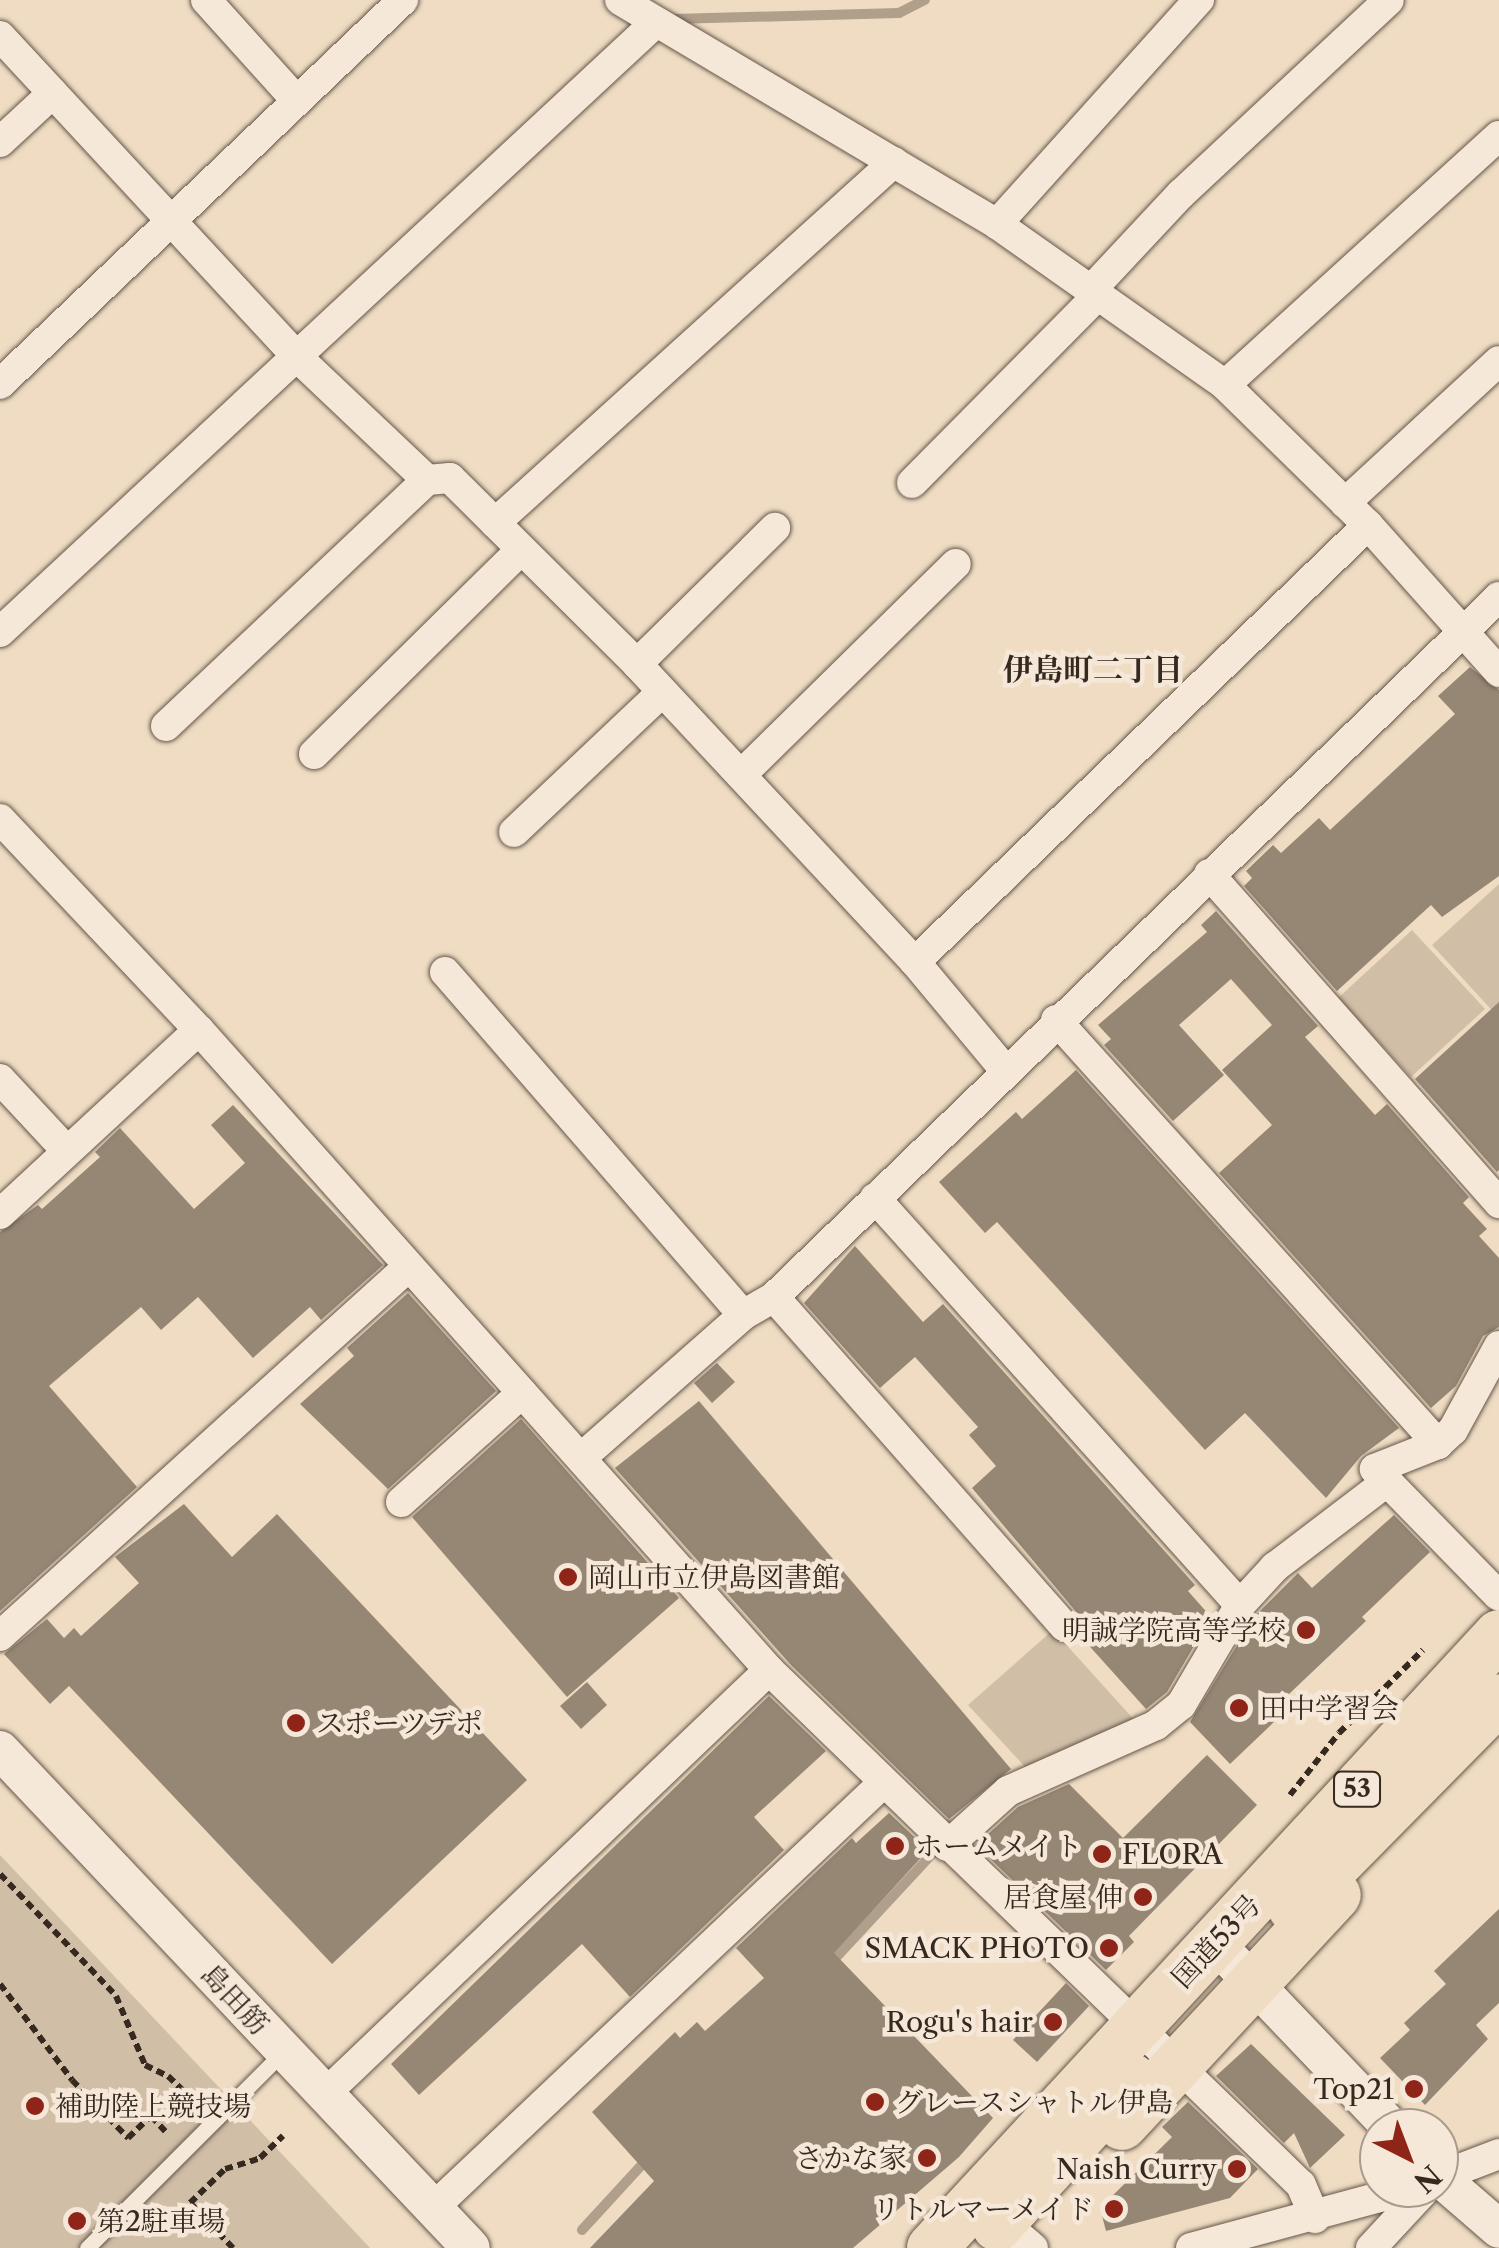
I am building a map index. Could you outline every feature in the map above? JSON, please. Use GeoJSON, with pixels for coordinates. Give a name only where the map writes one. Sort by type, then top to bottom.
{"type":"FeatureCollection","features":[{"type":"Feature","properties":{"kind":"highway","name":"国道53号"},"geometry":{"type":"LineString","coordinates":[[932,2248],[1157,2048],[1234,1964],[1499,1635]]}},
{"type":"Feature","properties":{"kind":"highway","name":"53"},"geometry":{"type":"LineString","coordinates":[[1234,1964],[1499,1698]]}},
{"type":"Feature","properties":{"kind":"highway","name":"国道53号"},"geometry":{"type":"LineString","coordinates":[[1234,1964],[1499,1731]]}},
{"type":"Feature","properties":{"kind":"highway","name":"53"},"geometry":{"type":"LineString","coordinates":[[1008,2240],[1157,2048]]}},
{"type":"Feature","properties":{"kind":"street"},"geometry":{"type":"LineString","coordinates":[[206,0],[297,101]]}},
{"type":"Feature","properties":{"kind":"street"},"geometry":{"type":"LineString","coordinates":[[0,384],[403,0]]}},
{"type":"Feature","properties":{"kind":"street"},"geometry":{"type":"LineString","coordinates":[[620,0],[654,24],[997,224],[1225,385],[1368,525],[1499,672]]}},
{"type":"Feature","properties":{"kind":"street"},"geometry":{"type":"LineString","coordinates":[[997,224],[1199,0]]}},
{"type":"Feature","properties":{"kind":"street"},"geometry":{"type":"LineString","coordinates":[[912,483],[1096,292],[1182,194],[1389,0]]}},
{"type":"Feature","properties":{"kind":"street"},"geometry":{"type":"LineString","coordinates":[[0,632],[654,24]]}},
{"type":"Feature","properties":{"kind":"street"},"geometry":{"type":"LineString","coordinates":[[0,36],[296,356],[428,480]]}},
{"type":"Feature","properties":{"kind":"street"},"geometry":{"type":"LineString","coordinates":[[0,142],[53,93]]}},
{"type":"Feature","properties":{"kind":"street"},"geometry":{"type":"LineString","coordinates":[[1225,385],[1499,136]]}},
{"type":"Feature","properties":{"kind":"street"},"geometry":{"type":"LineString","coordinates":[[495,523],[894,162]]}},
{"type":"Feature","properties":{"kind":"street"},"geometry":{"type":"LineString","coordinates":[[1345,503],[1499,360]]}},
{"type":"Feature","properties":{"kind":"street"},"geometry":{"type":"LineString","coordinates":[[166,726],[428,480],[450,478],[637,664],[914,962],[1005,1070]]}},
{"type":"Feature","properties":{"kind":"street"},"geometry":{"type":"LineString","coordinates":[[914,962],[1368,525]]}},
{"type":"Feature","properties":{"kind":"street"},"geometry":{"type":"LineString","coordinates":[[637,664],[775,528]]}},
{"type":"Feature","properties":{"kind":"street"},"geometry":{"type":"LineString","coordinates":[[314,754],[521,550]]}},
{"type":"Feature","properties":{"kind":"street"},"geometry":{"type":"LineString","coordinates":[[740,775],[956,564]]}},
{"type":"Feature","properties":{"kind":"street"},"geometry":{"type":"LineString","coordinates":[[581,1458],[742,1315],[774,1297],[1056,1020],[1499,597]]}},
{"type":"Feature","properties":{"kind":"street"},"geometry":{"type":"LineString","coordinates":[[514,832],[662,692]]}},
{"type":"Feature","properties":{"kind":"street"},"geometry":{"type":"LineString","coordinates":[[0,819],[199,1030],[769,1670],[881,1785],[1301,2184],[1315,2218]]}},
{"type":"Feature","properties":{"kind":"street"},"geometry":{"type":"LineString","coordinates":[[1208,874],[1499,1202]]}},
{"type":"Feature","properties":{"kind":"street"},"geometry":{"type":"LineString","coordinates":[[445,972],[742,1315]]}},
{"type":"Feature","properties":{"kind":"street"},"geometry":{"type":"LineString","coordinates":[[1056,1020],[1438,1444]]}},
{"type":"Feature","properties":{"kind":"street"},"geometry":{"type":"LineString","coordinates":[[0,1214],[199,1030]]}},
{"type":"Feature","properties":{"kind":"street"},"geometry":{"type":"LineString","coordinates":[[0,1080],[67,1150]]}},
{"type":"Feature","properties":{"kind":"street"},"geometry":{"type":"LineString","coordinates":[[875,1198],[1240,1605]]}},
{"type":"Feature","properties":{"kind":"street"},"geometry":{"type":"LineString","coordinates":[[0,1636],[408,1267]]}},
{"type":"Feature","properties":{"kind":"street"},"geometry":{"type":"LineString","coordinates":[[774,1297],[1064,1626]]}},
{"type":"Feature","properties":{"kind":"street"},"geometry":{"type":"LineString","coordinates":[[1499,1346],[1453,1430],[1438,1444],[1375,1469],[1499,1596]]}},
{"type":"Feature","properties":{"kind":"street"},"geometry":{"type":"LineString","coordinates":[[401,1502],[522,1393]]}},
{"type":"Feature","properties":{"kind":"street"},"geometry":{"type":"LineString","coordinates":[[947,1846],[1008,1791],[1156,1725],[1181,1705],[1240,1605],[1305,1541],[1388,1481]]}},
{"type":"Feature","properties":{"kind":"street"},"geometry":{"type":"LineString","coordinates":[[326,2094],[769,1670]]}},
{"type":"Feature","properties":{"kind":"street","name":"島田筋"},"geometry":{"type":"LineString","coordinates":[[0,1750],[471,2248]]}},
{"type":"Feature","properties":{"kind":"street"},"geometry":{"type":"LineString","coordinates":[[433,2208],[881,1785]]}},
{"type":"Feature","properties":{"kind":"street"},"geometry":{"type":"LineString","coordinates":[[1234,1964],[1373,2108]]}},
{"type":"Feature","properties":{"kind":"street"},"geometry":{"type":"LineString","coordinates":[[1459,2169],[1499,2154]]}},
{"type":"Feature","properties":{"kind":"street"},"geometry":{"type":"LineString","coordinates":[[1459,2194],[1499,2229]]}},
{"type":"Feature","properties":{"kind":"street"},"geometry":{"type":"LineString","coordinates":[[1191,2248],[1359,2205]]}},
{"type":"Feature","properties":{"kind":"street"},"geometry":{"type":"LineString","coordinates":[[1371,2248],[1408,2208]]}},
{"type":"Feature","properties":{"kind":"lane"},"geometry":{"type":"LineString","coordinates":[[88,2248],[284,2051]]}},
{"type":"Feature","properties":{"kind":"path"},"geometry":{"type":"LineString","coordinates":[[0,1874],[116,1996],[144,2064],[168,2076],[214,2121]]}},
{"type":"Feature","properties":{"kind":"path"},"geometry":{"type":"LineString","coordinates":[[0,1984],[72,2080],[128,2138],[150,2116],[165,2131]]}},
{"type":"Feature","properties":{"kind":"path"},"geometry":{"type":"LineString","coordinates":[[233,2248],[190,2203],[225,2169],[260,2158],[283,2136]]}},
{"type":"Feature","properties":{"kind":"path"},"geometry":{"type":"LineString","coordinates":[[205,2172],[214,2180]]}},
{"type":"Feature","properties":{"kind":"shaded area"},"geometry":{"type":"Polygon","coordinates":[[[1499,884],[1499,1018],[1432,945],[1499,884]]]}},
{"type":"Feature","properties":{"kind":"shaded area"},"geometry":{"type":"Polygon","coordinates":[[[1412,930],[1485,1009],[1411,1077],[1338,998],[1412,930]]]}},
{"type":"Feature","properties":{"kind":"shaded area"},"geometry":{"type":"Polygon","coordinates":[[[1053,1630],[1137,1723],[1027,1769],[968,1705],[1053,1630]]]}},
{"type":"Feature","properties":{"kind":"shaded area"},"geometry":{"type":"Polygon","coordinates":[[[0,1855],[296,2169],[370,2248],[0,2248],[0,1855]]]}},
{"type":"Feature","properties":{"kind":"building"},"geometry":{"type":"Polygon","coordinates":[[[1470,667],[1499,690],[1499,876],[1442,917],[1431,905],[1337,991],[1244,886],[1252,878],[1246,871],[1273,845],[1281,853],[1319,818],[1330,830],[1455,714],[1438,696],[1470,667]]]}},
{"type":"Feature","properties":{"kind":"building"},"geometry":{"type":"Polygon","coordinates":[[[1216,911],[1318,1026],[1305,1037],[1375,1115],[1387,1104],[1469,1197],[1463,1203],[1487,1229],[1479,1236],[1499,1258],[1499,1327],[1483,1336],[1456,1386],[1431,1408],[1219,1173],[1272,1125],[1222,1070],[1272,1025],[1231,979],[1179,1025],[1224,1075],[1173,1121],[1104,1045],[1111,1039],[1098,1025],[1207,932],[1201,925],[1216,911]]]}},
{"type":"Feature","properties":{"kind":"building"},"geometry":{"type":"Polygon","coordinates":[[[1499,1002],[1499,1170],[1497,1172],[1415,1079],[1499,1002]]]}},
{"type":"Feature","properties":{"kind":"building"},"geometry":{"type":"Polygon","coordinates":[[[1076,1070],[1399,1428],[1361,1456],[1326,1498],[1245,1413],[1205,1450],[997,1222],[985,1233],[939,1182],[1016,1112],[1022,1119],[1076,1070]]]}},
{"type":"Feature","properties":{"kind":"building"},"geometry":{"type":"Polygon","coordinates":[[[233,1105],[383,1265],[321,1320],[310,1307],[253,1358],[198,1297],[161,1330],[141,1307],[49,1386],[137,1487],[0,1611],[0,1232],[38,1205],[42,1209],[100,1157],[95,1152],[120,1128],[194,1209],[245,1163],[211,1125],[233,1105]]]}},
{"type":"Feature","properties":{"kind":"building"},"geometry":{"type":"Polygon","coordinates":[[[855,1246],[923,1322],[943,1304],[1195,1585],[1188,1591],[1211,1617],[1167,1692],[1146,1709],[1083,1639],[1078,1614],[972,1488],[996,1466],[969,1435],[978,1427],[915,1357],[880,1388],[804,1303],[855,1246]]]}},
{"type":"Feature","properties":{"kind":"building"},"geometry":{"type":"Polygon","coordinates":[[[408,1293],[496,1391],[388,1489],[300,1404],[354,1356],[347,1348],[408,1293]]]}},
{"type":"Feature","properties":{"kind":"building"},"geometry":{"type":"Polygon","coordinates":[[[717,1363],[735,1382],[712,1403],[694,1383],[717,1363]]]}},
{"type":"Feature","properties":{"kind":"building"},"geometry":{"type":"Polygon","coordinates":[[[699,1401],[1011,1769],[949,1819],[791,1665],[615,1468],[699,1401]]]}},
{"type":"Feature","properties":{"kind":"building"},"geometry":{"type":"Polygon","coordinates":[[[521,1419],[679,1598],[567,1697],[412,1517],[521,1419]]]}},
{"type":"Feature","properties":{"kind":"building"},"geometry":{"type":"Polygon","coordinates":[[[184,1504],[232,1557],[277,1514],[527,1780],[332,1964],[69,1686],[50,1704],[4,1654],[47,1619],[64,1638],[74,1628],[81,1636],[139,1583],[115,1557],[184,1504]]]}},
{"type":"Feature","properties":{"kind":"building"},"geometry":{"type":"Polygon","coordinates":[[[1394,1515],[1430,1552],[1362,1617],[1366,1621],[1289,1694],[1296,1701],[1230,1764],[1190,1722],[1255,1616],[1298,1573],[1312,1588],[1394,1515]]]}},
{"type":"Feature","properties":{"kind":"building"},"geometry":{"type":"Polygon","coordinates":[[[587,1682],[607,1705],[581,1729],[560,1706],[587,1682]]]}},
{"type":"Feature","properties":{"kind":"building"},"geometry":{"type":"Polygon","coordinates":[[[769,1696],[826,1751],[754,1817],[784,1850],[630,1997],[582,1944],[419,2095],[391,2064],[769,1696]]]}},
{"type":"Feature","properties":{"kind":"building"},"geometry":{"type":"Polygon","coordinates":[[[1207,1755],[1257,1805],[1129,1936],[1134,1942],[1106,1970],[976,1845],[1018,1807],[1069,1784],[1123,1838],[1207,1755]]]}},
{"type":"Feature","properties":{"kind":"building"},"geometry":{"type":"Polygon","coordinates":[[[889,1813],[928,1850],[834,1953],[993,2118],[959,2157],[853,2248],[590,2248],[654,2181],[592,2112],[675,2032],[680,2038],[697,2022],[705,2031],[764,1978],[736,1948],[852,1838],[856,1843],[889,1813]]]}},
{"type":"Feature","properties":{"kind":"building"},"geometry":{"type":"Polygon","coordinates":[[[1499,1909],[1499,2003],[1476,2025],[1488,2039],[1425,2105],[1380,2058],[1410,2030],[1404,2023],[1446,1984],[1434,1971],[1499,1909]]]}},
{"type":"Feature","properties":{"kind":"building"},"geometry":{"type":"Polygon","coordinates":[[[1066,1983],[1089,2006],[1037,2062],[1013,2040],[1066,1983]]]}},
{"type":"Feature","properties":{"kind":"building"},"geometry":{"type":"Polygon","coordinates":[[[1251,2044],[1345,2135],[1310,2168],[1294,2133],[1284,2143],[1216,2076],[1251,2044]]]}},
{"type":"Feature","properties":{"kind":"building"},"geometry":{"type":"Polygon","coordinates":[[[1188,2102],[1258,2169],[1230,2198],[1106,2231],[1100,2208],[1172,2137],[1162,2127],[1188,2102]]]}},
{"type":"Feature","properties":{"kind":"waterway"},"geometry":{"type":"LineString","coordinates":[[673,19],[899,13],[925,0]]}},
{"type":"Feature","properties":{"kind":"waterway"},"geometry":{"type":"LineString","coordinates":[[828,1966],[932,1854]]}},
{"type":"Feature","properties":{"kind":"waterway"},"geometry":{"type":"LineString","coordinates":[[582,2230],[649,2157]]}},
{"type":"Feature","properties":{"kind":"place","name":"岡山市立伊島図書館"},"geometry":{"type":"Point","coordinates":[568,1577]}},
{"type":"Feature","properties":{"kind":"place","name":"明誠学院高等学校"},"geometry":{"type":"Point","coordinates":[1306,1630]}},
{"type":"Feature","properties":{"kind":"place","name":"田中学習会"},"geometry":{"type":"Point","coordinates":[1239,1708]}},
{"type":"Feature","properties":{"kind":"place","name":"スポーツデポ"},"geometry":{"type":"Point","coordinates":[296,1723]}},
{"type":"Feature","properties":{"kind":"place","name":"ホームメイト"},"geometry":{"type":"Point","coordinates":[895,1846]}},
{"type":"Feature","properties":{"kind":"place","name":"FLORA"},"geometry":{"type":"Point","coordinates":[1102,1854]}},
{"type":"Feature","properties":{"kind":"place","name":"居食屋 伸"},"geometry":{"type":"Point","coordinates":[1143,1897]}},
{"type":"Feature","properties":{"kind":"place","name":"SMACK PHOTO"},"geometry":{"type":"Point","coordinates":[1109,1948]}},
{"type":"Feature","properties":{"kind":"place","name":"Rogu's hair"},"geometry":{"type":"Point","coordinates":[1053,2022]}},
{"type":"Feature","properties":{"kind":"place","name":"Top21"},"geometry":{"type":"Point","coordinates":[1414,2089]}},
{"type":"Feature","properties":{"kind":"place","name":"グレースシャトル伊島"},"geometry":{"type":"Point","coordinates":[875,2102]}},
{"type":"Feature","properties":{"kind":"place","name":"補助陸上競技場"},"geometry":{"type":"Point","coordinates":[35,2106]}},
{"type":"Feature","properties":{"kind":"place","name":"さかな家"},"geometry":{"type":"Point","coordinates":[927,2158]}},
{"type":"Feature","properties":{"kind":"place","name":"Naish Curry"},"geometry":{"type":"Point","coordinates":[1237,2169]}},
{"type":"Feature","properties":{"kind":"place","name":"リトルマーメイド"},"geometry":{"type":"Point","coordinates":[1114,2209]}},
{"type":"Feature","properties":{"kind":"place","name":"第2駐車場"},"geometry":{"type":"Point","coordinates":[77,2221]}},
{"type":"Feature","properties":{"kind":"district","name":"伊島町二丁目"},"geometry":{"type":"Point","coordinates":[1093,670]}}]}
